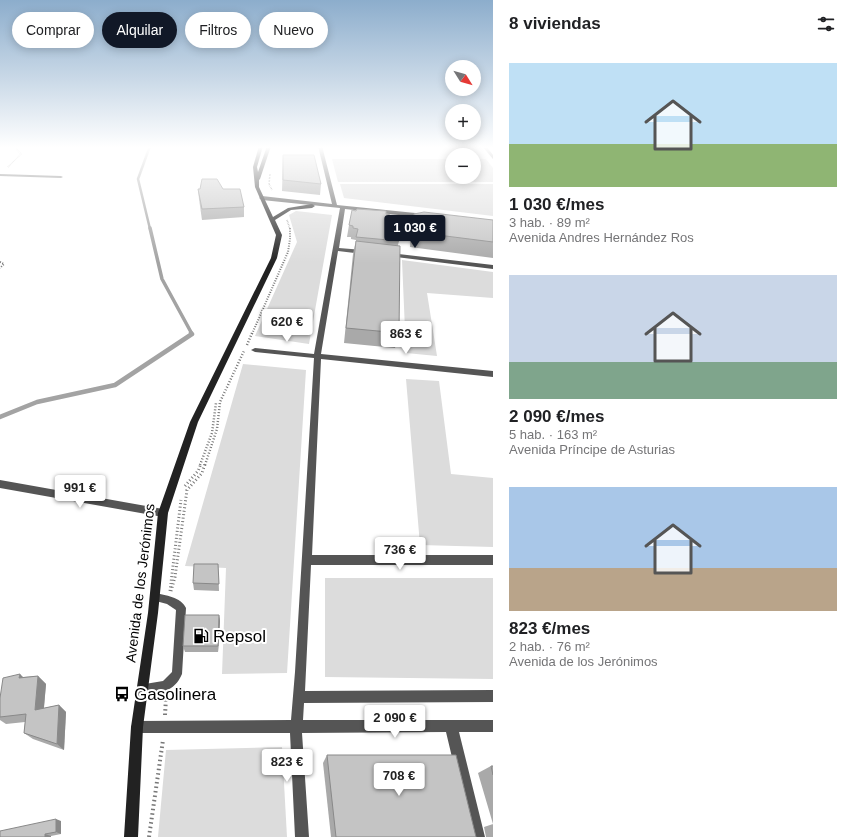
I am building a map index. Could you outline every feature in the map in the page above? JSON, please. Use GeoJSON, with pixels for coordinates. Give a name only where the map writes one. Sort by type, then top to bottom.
{"type":"FeatureCollection","features":[{"type":"Feature","properties":{"kind":"main road","name":"Avenida de los Jerónimos"},"geometry":{"type":"LineString","coordinates":[[131,837],[137,728],[155,597],[163,513],[194,422],[274,258],[279,235],[257,185]]}},
{"type":"Feature","properties":{"kind":"main road"},"geometry":{"type":"LineString","coordinates":[[272,220],[282,213],[297,207],[312,206]]}},
{"type":"Feature","properties":{"kind":"street"},"geometry":{"type":"LineString","coordinates":[[330,185],[335,206]]}},
{"type":"Feature","properties":{"kind":"street"},"geometry":{"type":"LineString","coordinates":[[263,200],[275,199],[430,217]]}},
{"type":"Feature","properties":{"kind":"street"},"geometry":{"type":"LineString","coordinates":[[263,200],[312,206],[322,204]]}},
{"type":"Feature","properties":{"kind":"street"},"geometry":{"type":"LineString","coordinates":[[302,837],[296,727],[299,697],[317,355],[343,207]]}},
{"type":"Feature","properties":{"kind":"street"},"geometry":{"type":"LineString","coordinates":[[336,249],[367,253]]}},
{"type":"Feature","properties":{"kind":"street"},"geometry":{"type":"LineString","coordinates":[[383,254],[493,267]]}},
{"type":"Feature","properties":{"kind":"street"},"geometry":{"type":"LineString","coordinates":[[256,350],[493,374]]}},
{"type":"Feature","properties":{"kind":"street"},"geometry":{"type":"LineString","coordinates":[[0,484],[163,513]]}},
{"type":"Feature","properties":{"kind":"street"},"geometry":{"type":"LineString","coordinates":[[306,560],[493,560]]}},
{"type":"Feature","properties":{"kind":"street"},"geometry":{"type":"LineString","coordinates":[[299,697],[493,696]]}},
{"type":"Feature","properties":{"kind":"street"},"geometry":{"type":"LineString","coordinates":[[451,726],[478,837]]}},
{"type":"Feature","properties":{"kind":"street"},"geometry":{"type":"LineString","coordinates":[[137,728],[493,726]]}},
{"type":"Feature","properties":{"kind":"lane"},"geometry":{"type":"LineString","coordinates":[[143,689],[166,686],[177,674],[181,608],[169,600],[155,597]]}},
{"type":"Feature","properties":{"kind":"path"},"geometry":{"type":"LineString","coordinates":[[267,185],[275,199]]}},
{"type":"Feature","properties":{"kind":"path"},"geometry":{"type":"LineString","coordinates":[[269,185],[275,199]]}},
{"type":"Feature","properties":{"kind":"path"},"geometry":{"type":"LineString","coordinates":[[182,489],[198,471],[212,433],[216,402],[286,252],[288,229],[282,213]]}},
{"type":"Feature","properties":{"kind":"path"},"geometry":{"type":"LineString","coordinates":[[169,600],[176,577],[188,490],[202,473],[217,429],[220,402],[288,252],[291,231],[282,213]]}},
{"type":"Feature","properties":{"kind":"path"},"geometry":{"type":"LineString","coordinates":[[0,262],[4,264],[0,268]]}},
{"type":"Feature","properties":{"kind":"path"},"geometry":{"type":"LineString","coordinates":[[169,600],[181,497]]}},
{"type":"Feature","properties":{"kind":"path"},"geometry":{"type":"LineString","coordinates":[[149,837],[164,728],[166,686]]}},
{"type":"Feature","properties":{"kind":"shaded area"},"geometry":{"type":"Polygon","coordinates":[[[340,185],[493,185],[493,216],[344,198],[340,185]]]}},
{"type":"Feature","properties":{"kind":"shaded area"},"geometry":{"type":"Polygon","coordinates":[[[296,211],[332,215],[309,344],[255,336],[297,242],[289,215],[296,211]]]}},
{"type":"Feature","properties":{"kind":"shaded area"},"geometry":{"type":"Polygon","coordinates":[[[402,260],[493,272],[493,298],[427,293],[437,356],[406,353],[402,260]]]}},
{"type":"Feature","properties":{"kind":"shaded area"},"geometry":{"type":"Polygon","coordinates":[[[243,364],[306,370],[287,673],[222,674],[226,568],[185,566],[243,364]]]}},
{"type":"Feature","properties":{"kind":"shaded area"},"geometry":{"type":"Polygon","coordinates":[[[406,379],[439,381],[451,474],[493,478],[493,547],[420,545],[406,379]]]}},
{"type":"Feature","properties":{"kind":"shaded area"},"geometry":{"type":"Polygon","coordinates":[[[325,578],[493,578],[493,679],[325,677],[325,578]]]}},
{"type":"Feature","properties":{"kind":"shaded area"},"geometry":{"type":"Polygon","coordinates":[[[282,747],[287,837],[158,837],[166,750],[282,747]]]}},
{"type":"Feature","properties":{"kind":"building"},"geometry":{"type":"Polygon","coordinates":[[[201,185],[221,185],[223,189],[240,189],[244,207],[202,209],[198,189],[200,189],[201,185]]]}},
{"type":"Feature","properties":{"kind":"building"},"geometry":{"type":"Polygon","coordinates":[[[357,209],[386,211],[386,214],[390,215],[387,234],[399,236],[399,241],[356,237],[358,229],[349,225],[352,210],[356,211],[357,209]]]}},
{"type":"Feature","properties":{"kind":"building"},"geometry":{"type":"Polygon","coordinates":[[[424,212],[493,220],[493,242],[414,232],[414,214],[424,212]]]}},
{"type":"Feature","properties":{"kind":"building"},"geometry":{"type":"Polygon","coordinates":[[[356,241],[400,246],[399,333],[346,328],[356,241]]]}},
{"type":"Feature","properties":{"kind":"building"},"geometry":{"type":"Polygon","coordinates":[[[194,564],[218,564],[219,584],[193,583],[194,564]]]}},
{"type":"Feature","properties":{"kind":"building","name":"Repsol"},"geometry":{"type":"Polygon","coordinates":[[[185,615],[219,615],[218,646],[183,646],[185,615]]]}},
{"type":"Feature","properties":{"kind":"building"},"geometry":{"type":"Polygon","coordinates":[[[20,674],[19,678],[38,676],[35,710],[59,705],[57,744],[24,733],[26,714],[0,717],[0,698],[3,678],[20,674]]]}},
{"type":"Feature","properties":{"kind":"building"},"geometry":{"type":"Polygon","coordinates":[[[327,755],[456,755],[476,837],[336,837],[327,755]]]}},
{"type":"Feature","properties":{"kind":"building"},"geometry":{"type":"Polygon","coordinates":[[[56,819],[56,832],[45,834],[45,837],[0,837],[0,831],[56,819]]]}},
{"type":"Feature","properties":{"kind":"waterway"},"geometry":{"type":"LineString","coordinates":[[139,185],[150,229]]}},
{"type":"Feature","properties":{"kind":"waterway"},"geometry":{"type":"LineString","coordinates":[[150,228],[162,279],[192,334]]}},
{"type":"Feature","properties":{"kind":"waterway"},"geometry":{"type":"LineString","coordinates":[[0,417],[37,402],[115,385],[192,334]]}},
{"type":"Feature","properties":{"kind":"place","name":"Repsol"},"geometry":{"type":"Point","coordinates":[201,636]}},
{"type":"Feature","properties":{"kind":"place","name":"Gasolinera"},"geometry":{"type":"Point","coordinates":[122,694]}}]}
